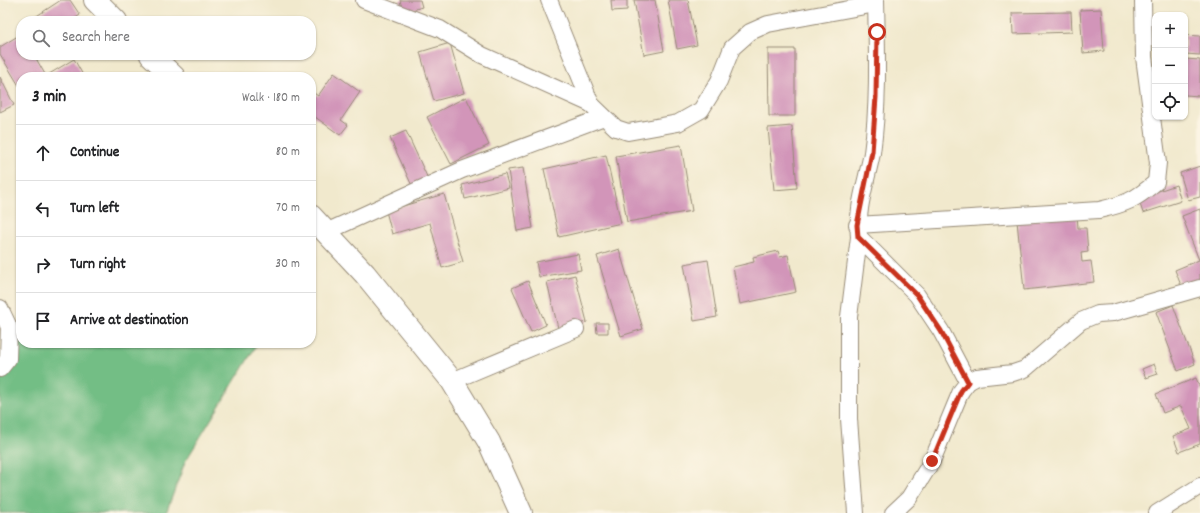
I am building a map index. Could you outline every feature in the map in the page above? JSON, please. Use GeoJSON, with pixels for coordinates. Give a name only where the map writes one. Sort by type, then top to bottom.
{"type":"FeatureCollection","features":[{"type":"Feature","properties":{"kind":"main road"},"geometry":{"type":"LineString","coordinates":[[95,0],[111,16]]}},
{"type":"Feature","properties":{"kind":"main road"},"geometry":{"type":"LineString","coordinates":[[156,60],[169,72]]}},
{"type":"Feature","properties":{"kind":"main road"},"geometry":{"type":"LineString","coordinates":[[316,221],[365,274],[452,381],[489,442],[521,513]]}},
{"type":"Feature","properties":{"kind":"street"},"geometry":{"type":"LineString","coordinates":[[364,0],[440,29],[482,55],[591,104],[616,128],[628,132],[678,124],[701,110],[719,81],[732,48],[750,32],[768,24],[876,2],[876,97],[872,152],[858,231],[849,325],[849,419],[856,513]]}},
{"type":"Feature","properties":{"kind":"street"},"geometry":{"type":"LineString","coordinates":[[549,0],[591,104]]}},
{"type":"Feature","properties":{"kind":"street"},"geometry":{"type":"LineString","coordinates":[[858,231],[1099,210],[1127,203],[1144,192],[1156,182],[1158,163],[1144,58],[1143,0]]}},
{"type":"Feature","properties":{"kind":"street"},"geometry":{"type":"LineString","coordinates":[[326,232],[462,170],[604,117]]}},
{"type":"Feature","properties":{"kind":"street"},"geometry":{"type":"LineString","coordinates":[[858,231],[917,295],[941,331],[968,382]]}},
{"type":"Feature","properties":{"kind":"street"},"geometry":{"type":"LineString","coordinates":[[893,513],[909,498],[932,461],[961,391],[968,382],[976,377],[1013,373],[1025,369],[1081,321],[1098,314],[1113,313],[1200,288]]}},
{"type":"Feature","properties":{"kind":"street"},"geometry":{"type":"LineString","coordinates":[[0,308],[9,327],[8,359],[0,369]]}},
{"type":"Feature","properties":{"kind":"street"},"geometry":{"type":"LineString","coordinates":[[452,381],[576,329]]}},
{"type":"Feature","properties":{"kind":"street"},"geometry":{"type":"LineString","coordinates":[[1157,513],[1200,486]]}},
{"type":"Feature","properties":{"kind":"green space"},"geometry":{"type":"Polygon","coordinates":[[[16,344],[16,348],[255,348],[185,462],[166,513],[0,513],[0,358],[16,344]]]}},
{"type":"Feature","properties":{"kind":"building"},"geometry":{"type":"Polygon","coordinates":[[[61,0],[70,0],[80,15],[78,16],[37,16],[61,0]]]}},
{"type":"Feature","properties":{"kind":"building"},"geometry":{"type":"Polygon","coordinates":[[[400,0],[420,0],[422,7],[403,13],[400,0]]]}},
{"type":"Feature","properties":{"kind":"building"},"geometry":{"type":"Polygon","coordinates":[[[611,0],[627,0],[627,10],[612,11],[611,0]]]}},
{"type":"Feature","properties":{"kind":"building"},"geometry":{"type":"Polygon","coordinates":[[[634,0],[655,0],[664,51],[644,55],[634,0]]]}},
{"type":"Feature","properties":{"kind":"building"},"geometry":{"type":"Polygon","coordinates":[[[668,0],[688,0],[697,45],[677,49],[668,0]]]}},
{"type":"Feature","properties":{"kind":"building"},"geometry":{"type":"Polygon","coordinates":[[[1101,9],[1104,51],[1083,53],[1080,10],[1101,9]]]}},
{"type":"Feature","properties":{"kind":"building"},"geometry":{"type":"Polygon","coordinates":[[[1071,12],[1072,32],[1013,34],[1012,13],[1071,12]]]}},
{"type":"Feature","properties":{"kind":"building"},"geometry":{"type":"Polygon","coordinates":[[[1188,35],[1200,36],[1200,55],[1188,54],[1188,35]]]}},
{"type":"Feature","properties":{"kind":"building"},"geometry":{"type":"Polygon","coordinates":[[[16,37],[16,60],[37,60],[44,72],[16,72],[16,81],[0,54],[0,47],[16,37]]]}},
{"type":"Feature","properties":{"kind":"building"},"geometry":{"type":"Polygon","coordinates":[[[450,43],[464,93],[434,101],[420,52],[450,43]]]}},
{"type":"Feature","properties":{"kind":"building"},"geometry":{"type":"Polygon","coordinates":[[[768,49],[795,49],[795,116],[769,116],[768,49]]]}},
{"type":"Feature","properties":{"kind":"building"},"geometry":{"type":"Polygon","coordinates":[[[1188,59],[1200,60],[1200,96],[1188,95],[1188,59]]]}},
{"type":"Feature","properties":{"kind":"building"},"geometry":{"type":"Polygon","coordinates":[[[72,60],[75,60],[81,72],[53,72],[72,60]]]}},
{"type":"Feature","properties":{"kind":"building"},"geometry":{"type":"Polygon","coordinates":[[[334,73],[360,92],[341,120],[348,125],[340,135],[316,118],[316,95],[318,96],[334,73]]]}},
{"type":"Feature","properties":{"kind":"building"},"geometry":{"type":"Polygon","coordinates":[[[0,77],[14,105],[0,112],[0,77]]]}},
{"type":"Feature","properties":{"kind":"building"},"geometry":{"type":"Polygon","coordinates":[[[466,97],[489,145],[451,164],[427,117],[466,97]]]}},
{"type":"Feature","properties":{"kind":"building"},"geometry":{"type":"Polygon","coordinates":[[[792,126],[797,188],[774,190],[768,128],[792,126]]]}},
{"type":"Feature","properties":{"kind":"building"},"geometry":{"type":"Polygon","coordinates":[[[406,131],[429,181],[413,188],[390,138],[406,131]]]}},
{"type":"Feature","properties":{"kind":"building"},"geometry":{"type":"Polygon","coordinates":[[[681,145],[692,211],[627,222],[616,156],[681,145]]]}},
{"type":"Feature","properties":{"kind":"building"},"geometry":{"type":"Polygon","coordinates":[[[606,155],[621,223],[559,237],[544,169],[606,155]]]}},
{"type":"Feature","properties":{"kind":"building"},"geometry":{"type":"Polygon","coordinates":[[[1200,166],[1200,197],[1188,200],[1180,173],[1200,166]]]}},
{"type":"Feature","properties":{"kind":"building"},"geometry":{"type":"Polygon","coordinates":[[[523,168],[533,228],[517,231],[508,170],[523,168]]]}},
{"type":"Feature","properties":{"kind":"building"},"geometry":{"type":"Polygon","coordinates":[[[505,174],[509,188],[465,199],[462,185],[505,174]]]}},
{"type":"Feature","properties":{"kind":"building"},"geometry":{"type":"Polygon","coordinates":[[[1176,185],[1181,201],[1143,213],[1138,198],[1176,185]]]}},
{"type":"Feature","properties":{"kind":"building"},"geometry":{"type":"Polygon","coordinates":[[[444,194],[463,262],[442,268],[430,223],[392,234],[386,211],[444,194]]]}},
{"type":"Feature","properties":{"kind":"building"},"geometry":{"type":"Polygon","coordinates":[[[1200,209],[1200,281],[1182,288],[1175,270],[1199,260],[1182,216],[1200,209]]]}},
{"type":"Feature","properties":{"kind":"building"},"geometry":{"type":"Polygon","coordinates":[[[1077,214],[1078,228],[1086,228],[1088,252],[1081,253],[1082,262],[1091,261],[1094,282],[1024,290],[1017,221],[1077,214]]]}},
{"type":"Feature","properties":{"kind":"building"},"geometry":{"type":"Polygon","coordinates":[[[619,249],[643,329],[621,336],[597,256],[619,249]]]}},
{"type":"Feature","properties":{"kind":"building"},"geometry":{"type":"Polygon","coordinates":[[[778,251],[780,257],[788,255],[796,292],[740,304],[733,267],[754,262],[753,257],[778,251]]]}},
{"type":"Feature","properties":{"kind":"building"},"geometry":{"type":"Polygon","coordinates":[[[578,254],[581,270],[539,277],[536,262],[578,254]]]}},
{"type":"Feature","properties":{"kind":"building"},"geometry":{"type":"Polygon","coordinates":[[[708,260],[717,317],[694,321],[684,264],[708,260]]]}},
{"type":"Feature","properties":{"kind":"building"},"geometry":{"type":"Polygon","coordinates":[[[575,275],[587,322],[558,328],[547,282],[575,275]]]}},
{"type":"Feature","properties":{"kind":"building"},"geometry":{"type":"Polygon","coordinates":[[[528,281],[546,325],[531,332],[512,288],[528,281]]]}},
{"type":"Feature","properties":{"kind":"building"},"geometry":{"type":"Polygon","coordinates":[[[1173,305],[1195,364],[1178,371],[1156,312],[1173,305]]]}},
{"type":"Feature","properties":{"kind":"building"},"geometry":{"type":"Polygon","coordinates":[[[596,323],[608,323],[608,333],[597,333],[596,323]]]}},
{"type":"Feature","properties":{"kind":"building"},"geometry":{"type":"Polygon","coordinates":[[[1154,364],[1158,374],[1146,378],[1142,369],[1154,364]]]}},
{"type":"Feature","properties":{"kind":"building"},"geometry":{"type":"Polygon","coordinates":[[[1196,378],[1200,388],[1200,444],[1179,452],[1173,436],[1191,429],[1181,406],[1163,413],[1156,394],[1196,378]]]}},
{"type":"Feature","properties":{"kind":"route"},"geometry":{"type":"LineString","coordinates":[[877,32],[876,97],[872,152],[857,225],[858,237],[917,295],[941,331],[951,354],[968,382],[961,391],[932,461]]}}]}
